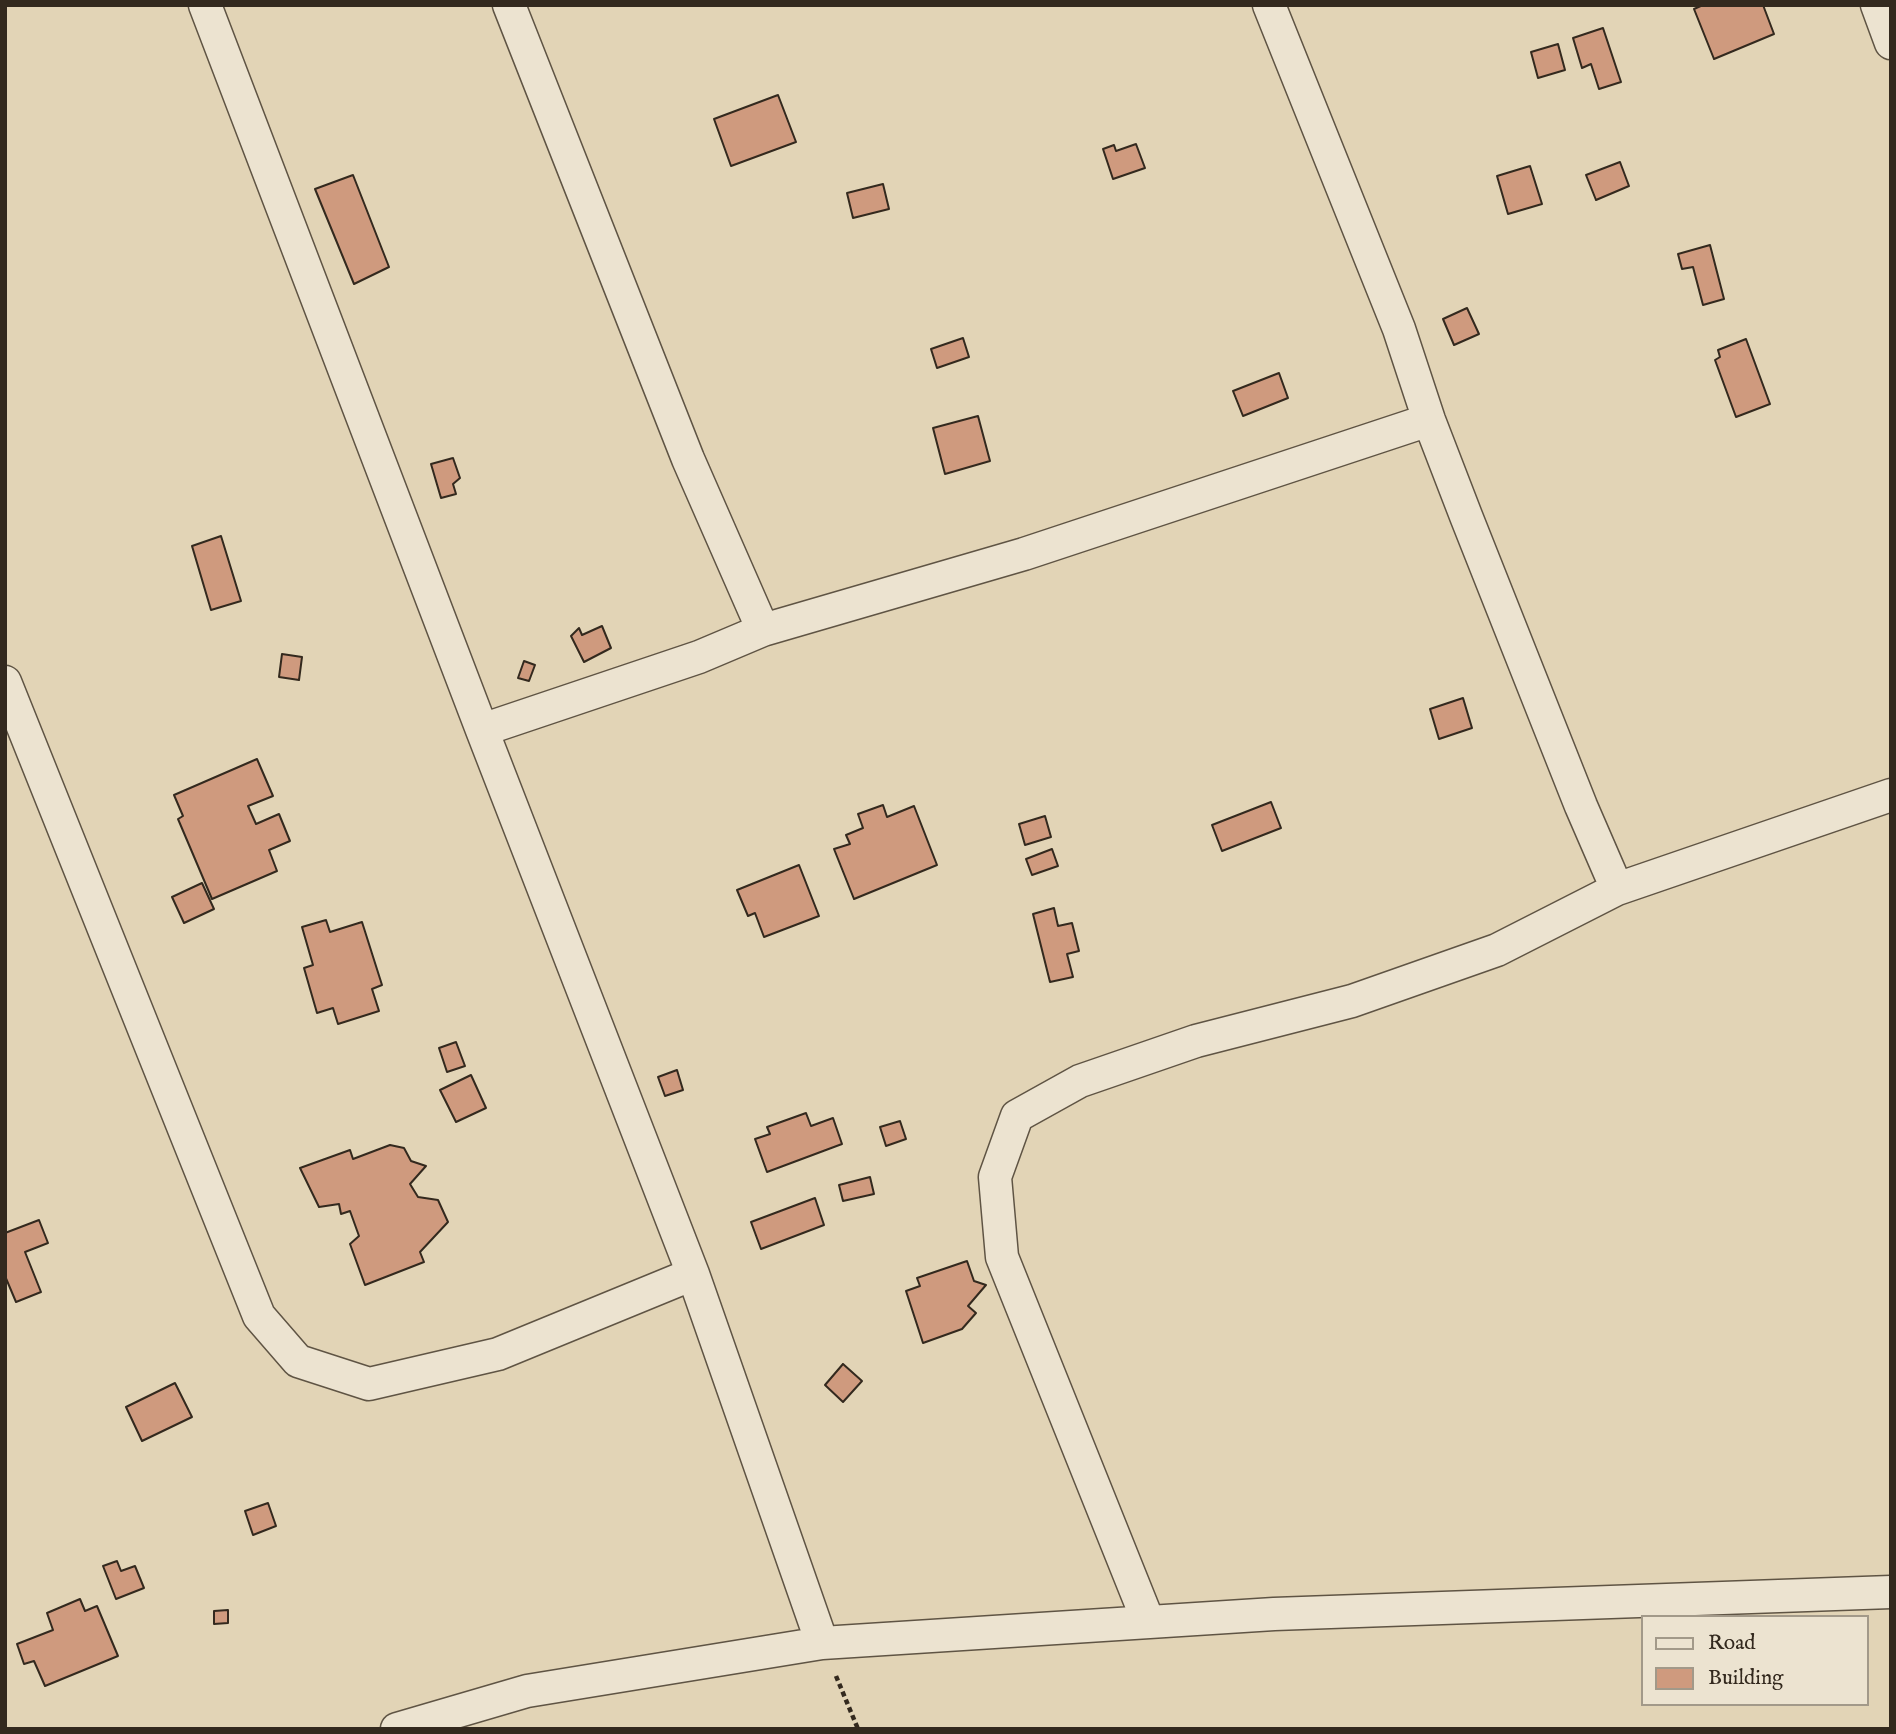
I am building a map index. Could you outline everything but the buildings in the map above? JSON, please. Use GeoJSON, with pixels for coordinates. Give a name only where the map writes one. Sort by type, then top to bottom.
{"type":"FeatureCollection","features":[{"type":"Feature","properties":{"kind":"street"},"geometry":{"type":"LineString","coordinates":[[205,5],[693,1274],[822,1643]]}},
{"type":"Feature","properties":{"kind":"street"},"geometry":{"type":"LineString","coordinates":[[509,5],[688,459],[763,630]]}},
{"type":"Feature","properties":{"kind":"street"},"geometry":{"type":"LineString","coordinates":[[1269,5],[1399,329],[1429,420],[1616,889]]}},
{"type":"Feature","properties":{"kind":"street"},"geometry":{"type":"LineString","coordinates":[[1877,5],[1891,43]]}},
{"type":"Feature","properties":{"kind":"street"},"geometry":{"type":"LineString","coordinates":[[482,730],[699,657],[763,630],[1024,554],[1429,420]]}},
{"type":"Feature","properties":{"kind":"street"},"geometry":{"type":"LineString","coordinates":[[5,682],[259,1316],[298,1361],[369,1384],[498,1354],[693,1274]]}},
{"type":"Feature","properties":{"kind":"street"},"geometry":{"type":"LineString","coordinates":[[1147,1621],[1002,1257],[995,1177],[1017,1116],[1080,1081],[1196,1041],[1352,1001],[1497,950],[1616,889],[1891,795]]}},
{"type":"Feature","properties":{"kind":"street"},"geometry":{"type":"LineString","coordinates":[[397,1729],[527,1691],[822,1643],[1274,1614],[1891,1592]]}},
{"type":"Feature","properties":{"kind":"path"},"geometry":{"type":"LineString","coordinates":[[822,1643],[858,1729]]}}]}
